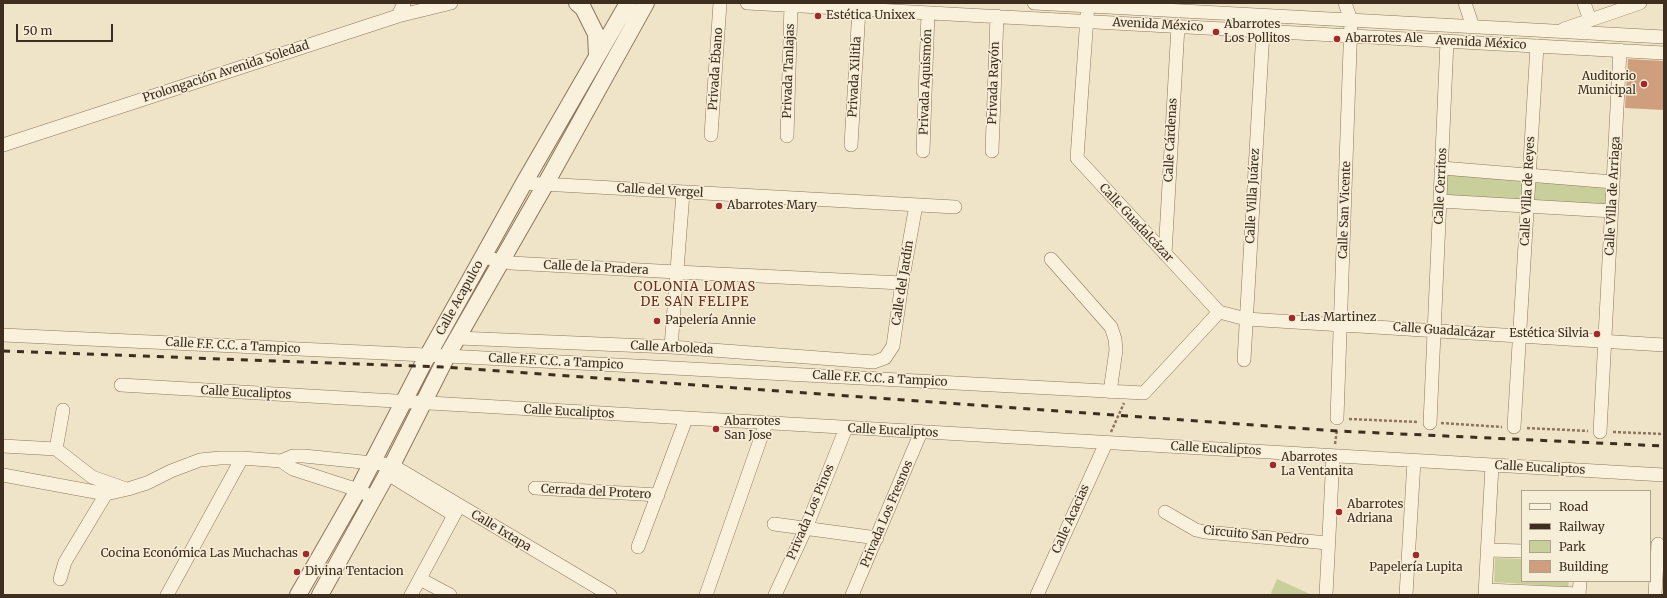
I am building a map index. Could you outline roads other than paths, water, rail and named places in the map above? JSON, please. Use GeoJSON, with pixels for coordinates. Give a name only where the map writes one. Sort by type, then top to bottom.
{"type":"FeatureCollection","features":[{"type":"Feature","properties":{"kind":"street"},"geometry":{"type":"LineString","coordinates":[[398,16],[404,3]]}},
{"type":"Feature","properties":{"kind":"street","name":"Prolongación Avenida Soledad"},"geometry":{"type":"LineString","coordinates":[[3,145],[398,16],[451,3]]}},
{"type":"Feature","properties":{"kind":"street"},"geometry":{"type":"LineString","coordinates":[[577,3],[583,8],[596,34],[597,55]]}},
{"type":"Feature","properties":{"kind":"street","name":"Calle Acapulco"},"geometry":{"type":"LineString","coordinates":[[298,595],[358,490],[428,356],[524,183],[628,3]]}},
{"type":"Feature","properties":{"kind":"street","name":"Calle Acapulco"},"geometry":{"type":"LineString","coordinates":[[320,595],[390,469],[447,356],[546,185],[646,3]]}},
{"type":"Feature","properties":{"kind":"street","name":"Privada Ébano"},"geometry":{"type":"LineString","coordinates":[[711,135],[720,3]]}},
{"type":"Feature","properties":{"kind":"street","name":"Avenida México"},"geometry":{"type":"LineString","coordinates":[[748,3],[1664,53]]}},
{"type":"Feature","properties":{"kind":"street","name":"Avenida México"},"geometry":{"type":"LineString","coordinates":[[1034,3],[1232,8],[1351,20],[1664,37]]}},
{"type":"Feature","properties":{"kind":"street","name":"Calle San Vicente"},"geometry":{"type":"LineString","coordinates":[[1337,418],[1351,36],[1351,20],[1345,3]]}},
{"type":"Feature","properties":{"kind":"street"},"geometry":{"type":"LineString","coordinates":[[1465,3],[1473,27]]}},
{"type":"Feature","properties":{"kind":"street"},"geometry":{"type":"LineString","coordinates":[[1584,3],[1590,20]]}},
{"type":"Feature","properties":{"kind":"street"},"geometry":{"type":"LineString","coordinates":[[1557,32],[1640,3]]}},
{"type":"Feature","properties":{"kind":"street"},"geometry":{"type":"LineString","coordinates":[[1087,21],[1088,4]]}},
{"type":"Feature","properties":{"kind":"street","name":"Privada Tanlajas"},"geometry":{"type":"LineString","coordinates":[[787,136],[791,5]]}},
{"type":"Feature","properties":{"kind":"street","name":"Privada Xilitla"},"geometry":{"type":"LineString","coordinates":[[851,144],[859,9]]}},
{"type":"Feature","properties":{"kind":"street","name":"Privada Aquismón"},"geometry":{"type":"LineString","coordinates":[[923,150],[928,13]]}},
{"type":"Feature","properties":{"kind":"street","name":"Privada Rayón"},"geometry":{"type":"LineString","coordinates":[[992,151],[997,16]]}},
{"type":"Feature","properties":{"kind":"street","name":"Calle Guadalcázar"},"geometry":{"type":"LineString","coordinates":[[1087,21],[1076,158],[1219,312],[1246,319],[1664,345]]}},
{"type":"Feature","properties":{"kind":"street","name":"Calle Cárdenas"},"geometry":{"type":"LineString","coordinates":[[1165,254],[1178,26]]}},
{"type":"Feature","properties":{"kind":"street","name":"Calle Villa Juárez"},"geometry":{"type":"LineString","coordinates":[[1244,360],[1263,31]]}},
{"type":"Feature","properties":{"kind":"street","name":"Calle Cerritos"},"geometry":{"type":"LineString","coordinates":[[1430,423],[1447,41]]}},
{"type":"Feature","properties":{"kind":"street","name":"Calle Villa de Reyes"},"geometry":{"type":"LineString","coordinates":[[1514,427],[1537,46]]}},
{"type":"Feature","properties":{"kind":"street","name":"Calle Villa de Arriaga"},"geometry":{"type":"LineString","coordinates":[[1600,432],[1620,50]]}},
{"type":"Feature","properties":{"kind":"street"},"geometry":{"type":"LineString","coordinates":[[1442,168],[1613,182]]}},
{"type":"Feature","properties":{"kind":"street","name":"Calle del Vergel"},"geometry":{"type":"LineString","coordinates":[[524,183],[955,207]]}},
{"type":"Feature","properties":{"kind":"street"},"geometry":{"type":"LineString","coordinates":[[671,347],[683,193]]}},
{"type":"Feature","properties":{"kind":"street"},"geometry":{"type":"LineString","coordinates":[[1440,201],[1612,211]]}},
{"type":"Feature","properties":{"kind":"street","name":"Calle del Jardín"},"geometry":{"type":"LineString","coordinates":[[885,358],[893,346],[902,283],[916,205]]}},
{"type":"Feature","properties":{"kind":"street","name":"Calle de la Pradera"},"geometry":{"type":"LineString","coordinates":[[483,257],[511,262],[902,283]]}},
{"type":"Feature","properties":{"kind":"street"},"geometry":{"type":"LineString","coordinates":[[1051,259],[1111,326],[1115,339],[1116,350],[1110,392]]}},
{"type":"Feature","properties":{"kind":"street","name":"Calle F.F. C.C. a Tampico"},"geometry":{"type":"LineString","coordinates":[[3,335],[447,356],[1144,393],[1219,312]]}},
{"type":"Feature","properties":{"kind":"street","name":"Calle Arboleda"},"geometry":{"type":"LineString","coordinates":[[458,338],[671,347],[874,362],[885,358]]}},
{"type":"Feature","properties":{"kind":"street","name":"Calle Eucaliptos"},"geometry":{"type":"LineString","coordinates":[[122,386],[1664,476]]}},
{"type":"Feature","properties":{"kind":"street"},"geometry":{"type":"LineString","coordinates":[[56,449],[63,410]]}},
{"type":"Feature","properties":{"kind":"street"},"geometry":{"type":"LineString","coordinates":[[638,547],[686,418]]}},
{"type":"Feature","properties":{"kind":"street"},"geometry":{"type":"LineString","coordinates":[[706,595],[766,423]]}},
{"type":"Feature","properties":{"kind":"street","name":"Privada Los Pinos"},"geometry":{"type":"LineString","coordinates":[[775,595],[806,528],[846,428]]}},
{"type":"Feature","properties":{"kind":"street","name":"Privada Los Fresnos"},"geometry":{"type":"LineString","coordinates":[[852,595],[921,432]]}},
{"type":"Feature","properties":{"kind":"street","name":"Calle Acacias"},"geometry":{"type":"LineString","coordinates":[[1037,595],[1106,443]]}},
{"type":"Feature","properties":{"kind":"street"},"geometry":{"type":"LineString","coordinates":[[3,446],[56,449],[107,489]]}},
{"type":"Feature","properties":{"kind":"street"},"geometry":{"type":"LineString","coordinates":[[3,475],[107,489],[128,489],[200,460],[242,458],[281,461],[293,456],[371,464],[390,469]]}},
{"type":"Feature","properties":{"kind":"street"},"geometry":{"type":"LineString","coordinates":[[1326,595],[1333,456]]}},
{"type":"Feature","properties":{"kind":"street"},"geometry":{"type":"LineString","coordinates":[[167,595],[242,458]]}},
{"type":"Feature","properties":{"kind":"street"},"geometry":{"type":"LineString","coordinates":[[321,477],[323,458]]}},
{"type":"Feature","properties":{"kind":"street"},"geometry":{"type":"LineString","coordinates":[[281,461],[293,469],[358,490],[374,498]]}},
{"type":"Feature","properties":{"kind":"street"},"geometry":{"type":"LineString","coordinates":[[1406,595],[1414,461]]}},
{"type":"Feature","properties":{"kind":"street"},"geometry":{"type":"LineString","coordinates":[[1492,465],[1486,593],[1579,595],[1580,582]]}},
{"type":"Feature","properties":{"kind":"street","name":"Calle Ixtapa"},"geometry":{"type":"LineString","coordinates":[[390,469],[456,510],[610,595]]}},
{"type":"Feature","properties":{"kind":"street","name":"Cerrada del Protero"},"geometry":{"type":"LineString","coordinates":[[535,488],[658,495]]}},
{"type":"Feature","properties":{"kind":"street"},"geometry":{"type":"LineString","coordinates":[[60,579],[65,562],[107,489]]}},
{"type":"Feature","properties":{"kind":"street"},"geometry":{"type":"LineString","coordinates":[[411,595],[456,510]]}},
{"type":"Feature","properties":{"kind":"street","name":"Circuito San Pedro"},"geometry":{"type":"LineString","coordinates":[[1165,512],[1196,530],[1205,532],[1328,543]]}},
{"type":"Feature","properties":{"kind":"street"},"geometry":{"type":"LineString","coordinates":[[774,524],[877,538]]}},
{"type":"Feature","properties":{"kind":"street"},"geometry":{"type":"LineString","coordinates":[[1655,595],[1661,558],[1658,544]]}},
{"type":"Feature","properties":{"kind":"street"},"geometry":{"type":"LineString","coordinates":[[1488,550],[1521,551]]}},
{"type":"Feature","properties":{"kind":"street"},"geometry":{"type":"LineString","coordinates":[[420,579],[450,595]]}},
{"type":"Feature","properties":{"kind":"railway"},"geometry":{"type":"LineString","coordinates":[[3,351],[442,367],[1337,431],[1664,446]]}},
{"type":"Feature","properties":{"kind":"place","name":"Estética Unixex"},"geometry":{"type":"Point","coordinates":[818,16]}},
{"type":"Feature","properties":{"kind":"place","name":"Abarrotes Los Pollitos"},"geometry":{"type":"Point","coordinates":[1216,32]}},
{"type":"Feature","properties":{"kind":"place","name":"Abarrotes Ale"},"geometry":{"type":"Point","coordinates":[1337,39]}},
{"type":"Feature","properties":{"kind":"place","name":"Auditorio Municipal"},"geometry":{"type":"Point","coordinates":[1644,84]}},
{"type":"Feature","properties":{"kind":"place","name":"Abarrotes Mary"},"geometry":{"type":"Point","coordinates":[719,206]}},
{"type":"Feature","properties":{"kind":"place","name":"Las Martinez"},"geometry":{"type":"Point","coordinates":[1292,318]}},
{"type":"Feature","properties":{"kind":"place","name":"Papelería Annie"},"geometry":{"type":"Point","coordinates":[657,321]}},
{"type":"Feature","properties":{"kind":"place","name":"Estética Silvia"},"geometry":{"type":"Point","coordinates":[1597,334]}},
{"type":"Feature","properties":{"kind":"place","name":"Abarrotes San Jose"},"geometry":{"type":"Point","coordinates":[716,429]}},
{"type":"Feature","properties":{"kind":"place","name":"Abarrotes La Ventanita"},"geometry":{"type":"Point","coordinates":[1273,465]}},
{"type":"Feature","properties":{"kind":"place","name":"Abarrotes Adriana"},"geometry":{"type":"Point","coordinates":[1339,512]}},
{"type":"Feature","properties":{"kind":"place","name":"Cocina Económica Las Muchachas"},"geometry":{"type":"Point","coordinates":[306,554]}},
{"type":"Feature","properties":{"kind":"place","name":"Papelería Lupita"},"geometry":{"type":"Point","coordinates":[1416,555]}},
{"type":"Feature","properties":{"kind":"place","name":"Divina Tentacion"},"geometry":{"type":"Point","coordinates":[297,572]}},
{"type":"Feature","properties":{"kind":"district","name":"COLONIA LOMAS DE SAN FELIPE"},"geometry":{"type":"Point","coordinates":[695,294]}}]}
